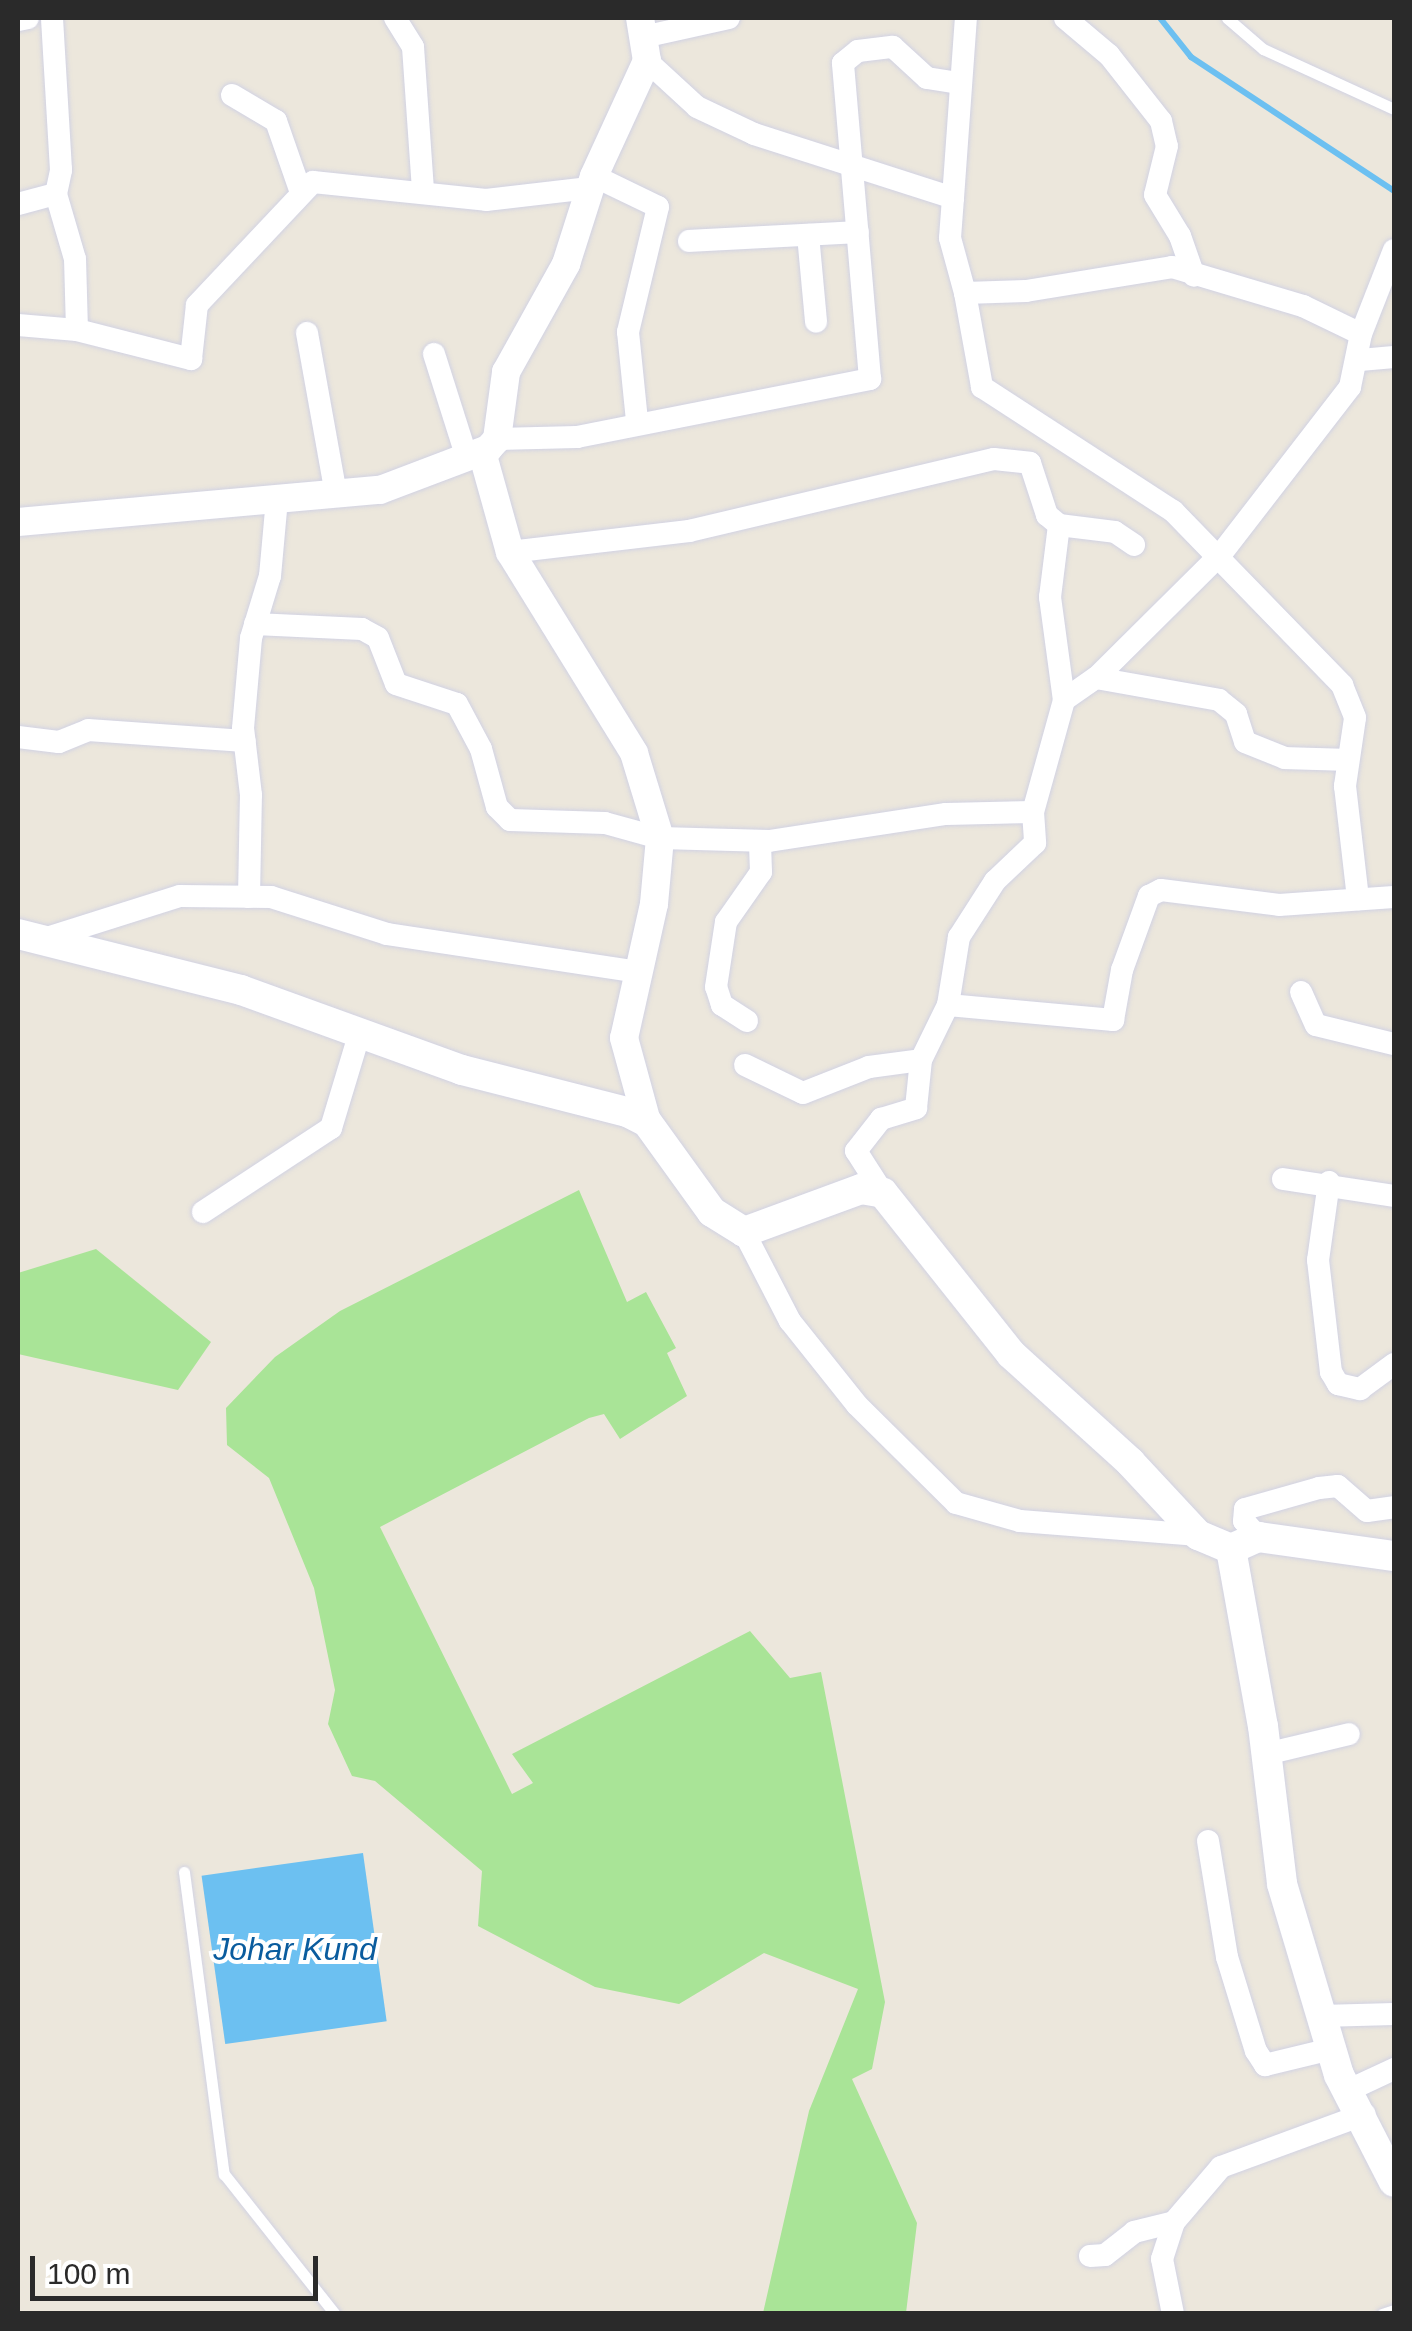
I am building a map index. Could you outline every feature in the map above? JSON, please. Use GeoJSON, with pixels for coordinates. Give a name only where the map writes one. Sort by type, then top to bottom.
{"type":"FeatureCollection","features":[{"type":"Feature","properties":{"kind":"main road"},"geometry":{"type":"LineString","coordinates":[[26,938],[241,990],[462,1070],[647,1122],[712,1212],[744,1232],[861,1190],[884,1193],[1011,1354],[1130,1462],[1198,1535],[1244,1543],[1394,1556]]}},
{"type":"Feature","properties":{"kind":"main road"},"geometry":{"type":"LineString","coordinates":[[1244,1543],[1282,1884],[1331,2049],[1394,2182]]}},
{"type":"Feature","properties":{"kind":"street"},"geometry":{"type":"LineString","coordinates":[[18,20],[28,18]]}},
{"type":"Feature","properties":{"kind":"street"},"geometry":{"type":"LineString","coordinates":[[52,18],[60,85],[56,194],[75,259],[78,330]]}},
{"type":"Feature","properties":{"kind":"street"},"geometry":{"type":"LineString","coordinates":[[394,18],[413,47],[423,191]]}},
{"type":"Feature","properties":{"kind":"street"},"geometry":{"type":"LineString","coordinates":[[643,38],[730,18]]}},
{"type":"Feature","properties":{"kind":"street"},"geometry":{"type":"LineString","coordinates":[[966,18],[958,83],[950,238],[966,293],[971,354],[982,388],[1082,446],[1173,511],[1220,554],[1351,699],[1355,736],[1348,760],[1358,899]]}},
{"type":"Feature","properties":{"kind":"street"},"geometry":{"type":"LineString","coordinates":[[1064,18],[1108,56],[1161,121],[1167,146],[1155,195],[1180,236],[1194,276]]}},
{"type":"Feature","properties":{"kind":"street"},"geometry":{"type":"LineString","coordinates":[[643,38],[697,107],[854,168],[953,198]]}},
{"type":"Feature","properties":{"kind":"street"},"geometry":{"type":"LineString","coordinates":[[482,450],[506,372],[566,264],[643,38]]}},
{"type":"Feature","properties":{"kind":"street"},"geometry":{"type":"LineString","coordinates":[[18,522],[380,490],[482,450],[577,436],[637,421],[870,380],[847,56],[893,48],[927,78],[958,83]]}},
{"type":"Feature","properties":{"kind":"street"},"geometry":{"type":"LineString","coordinates":[[232,95],[276,121],[300,190]]}},
{"type":"Feature","properties":{"kind":"street"},"geometry":{"type":"LineString","coordinates":[[18,325],[78,330],[191,359],[197,304],[300,190],[338,180],[486,200],[591,182],[658,207],[628,332],[637,421]]}},
{"type":"Feature","properties":{"kind":"street"},"geometry":{"type":"LineString","coordinates":[[18,204],[56,194]]}},
{"type":"Feature","properties":{"kind":"street"},"geometry":{"type":"LineString","coordinates":[[689,241],[858,232]]}},
{"type":"Feature","properties":{"kind":"street"},"geometry":{"type":"LineString","coordinates":[[808,235],[816,322]]}},
{"type":"Feature","properties":{"kind":"street"},"geometry":{"type":"LineString","coordinates":[[1064,700],[1096,678],[1220,554],[1350,387],[1360,360],[1360,334],[1394,250]]}},
{"type":"Feature","properties":{"kind":"street"},"geometry":{"type":"LineString","coordinates":[[966,293],[1026,291],[1172,267],[1303,306],[1360,334]]}},
{"type":"Feature","properties":{"kind":"street"},"geometry":{"type":"LineString","coordinates":[[307,333],[336,494]]}},
{"type":"Feature","properties":{"kind":"street"},"geometry":{"type":"LineString","coordinates":[[434,354],[482,450],[510,552],[634,753],[660,838],[654,904],[624,1038],[647,1122]]}},
{"type":"Feature","properties":{"kind":"street"},"geometry":{"type":"LineString","coordinates":[[1360,360],[1394,356]]}},
{"type":"Feature","properties":{"kind":"street"},"geometry":{"type":"LineString","coordinates":[[510,552],[689,531],[994,459],[1030,463],[1047,515],[1059,525],[1114,532],[1134,545]]}},
{"type":"Feature","properties":{"kind":"street"},"geometry":{"type":"LineString","coordinates":[[248,897],[252,795],[245,741],[255,624],[270,576],[276,499]]}},
{"type":"Feature","properties":{"kind":"street"},"geometry":{"type":"LineString","coordinates":[[884,1193],[856,1151],[881,1119],[916,1108],[921,1060],[948,1005],[958,937],[995,882],[1036,843],[1034,812],[1064,700],[1050,597],[1059,525]]}},
{"type":"Feature","properties":{"kind":"street"},"geometry":{"type":"LineString","coordinates":[[255,624],[362,629],[378,638],[396,684],[457,704],[481,749],[497,807],[510,820],[604,823],[660,838],[760,841],[946,814],[1034,812]]}},
{"type":"Feature","properties":{"kind":"street"},"geometry":{"type":"LineString","coordinates":[[1096,678],[1219,700],[1236,714],[1245,742],[1285,758],[1348,760]]}},
{"type":"Feature","properties":{"kind":"street"},"geometry":{"type":"LineString","coordinates":[[18,738],[59,742],[88,730],[245,741]]}},
{"type":"Feature","properties":{"kind":"street"},"geometry":{"type":"LineString","coordinates":[[748,1021],[722,1005],[716,987],[726,922],[760,872],[760,841]]}},
{"type":"Feature","properties":{"kind":"street"},"geometry":{"type":"LineString","coordinates":[[948,1005],[1113,1020],[1122,970],[1149,896],[1161,890],[1279,905],[1394,897]]}},
{"type":"Feature","properties":{"kind":"street"},"geometry":{"type":"LineString","coordinates":[[26,938],[180,896],[271,897],[387,934],[638,972]]}},
{"type":"Feature","properties":{"kind":"street"},"geometry":{"type":"LineString","coordinates":[[1301,992],[1316,1025],[1394,1044]]}},
{"type":"Feature","properties":{"kind":"street"},"geometry":{"type":"LineString","coordinates":[[203,1212],[331,1128],[360,1032]]}},
{"type":"Feature","properties":{"kind":"street"},"geometry":{"type":"LineString","coordinates":[[744,1065],[803,1093],[869,1067],[921,1060]]}},
{"type":"Feature","properties":{"kind":"street"},"geometry":{"type":"LineString","coordinates":[[1283,1179],[1329,1182],[1394,1196]]}},
{"type":"Feature","properties":{"kind":"street"},"geometry":{"type":"LineString","coordinates":[[1329,1182],[1318,1260],[1331,1372],[1338,1384],[1360,1389],[1394,1364]]}},
{"type":"Feature","properties":{"kind":"street"},"geometry":{"type":"LineString","coordinates":[[744,1232],[790,1321],[857,1405],[956,1503],[1020,1521],[1198,1535]]}},
{"type":"Feature","properties":{"kind":"street"},"geometry":{"type":"LineString","coordinates":[[1244,1543],[1245,1509],[1318,1488],[1338,1486],[1367,1510],[1394,1507]]}},
{"type":"Feature","properties":{"kind":"street"},"geometry":{"type":"LineString","coordinates":[[1266,1754],[1348,1734]]}},
{"type":"Feature","properties":{"kind":"street"},"geometry":{"type":"LineString","coordinates":[[1208,1841],[1227,1956],[1256,2051],[1265,2065],[1331,2049]]}},
{"type":"Feature","properties":{"kind":"street"},"geometry":{"type":"LineString","coordinates":[[1320,2016],[1394,2014]]}},
{"type":"Feature","properties":{"kind":"street"},"geometry":{"type":"LineString","coordinates":[[1173,2314],[1162,2259],[1174,2222],[1220,2167],[1357,2102],[1394,2069]]}},
{"type":"Feature","properties":{"kind":"street"},"geometry":{"type":"LineString","coordinates":[[1090,2256],[1106,2255],[1134,2232],[1174,2222]]}},
{"type":"Feature","properties":{"kind":"lane"},"geometry":{"type":"LineString","coordinates":[[1226,18],[1263,50],[1394,109]]}},
{"type":"Feature","properties":{"kind":"lane"},"geometry":{"type":"LineString","coordinates":[[184,1872],[224,2174],[335,2314]]}},
{"type":"Feature","properties":{"kind":"lane"},"geometry":{"type":"LineString","coordinates":[[1382,2314],[1394,2310]]}},
{"type":"Feature","properties":{"kind":"green space"},"geometry":{"type":"Polygon","coordinates":[[[579,1190],[627,1302],[646,1292],[676,1348],[667,1353],[687,1396],[620,1439],[604,1414],[589,1418],[380,1527],[512,1794],[533,1783],[512,1754],[750,1631],[790,1678],[821,1672],[885,2002],[872,2069],[852,2079],[917,2223],[906,2313],[763,2313],[809,2111],[858,1989],[764,1953],[679,2004],[595,1987],[478,1926],[482,1871],[375,1781],[352,1776],[328,1724],[335,1690],[314,1588],[269,1478],[227,1445],[226,1408],[275,1357],[340,1311],[579,1190]]]}},
{"type":"Feature","properties":{"kind":"green space"},"geometry":{"type":"Polygon","coordinates":[[[96,1249],[211,1342],[178,1390],[18,1354],[18,1273],[96,1249]]]}},
{"type":"Feature","properties":{"kind":"water","name":"Johar Kund"},"geometry":{"type":"Polygon","coordinates":[[[363,1853],[387,2021],[225,2044],[202,1876],[363,1853]]]}},
{"type":"Feature","properties":{"kind":"waterway"},"geometry":{"type":"LineString","coordinates":[[1160,18],[1191,57],[1394,191]]}}]}
